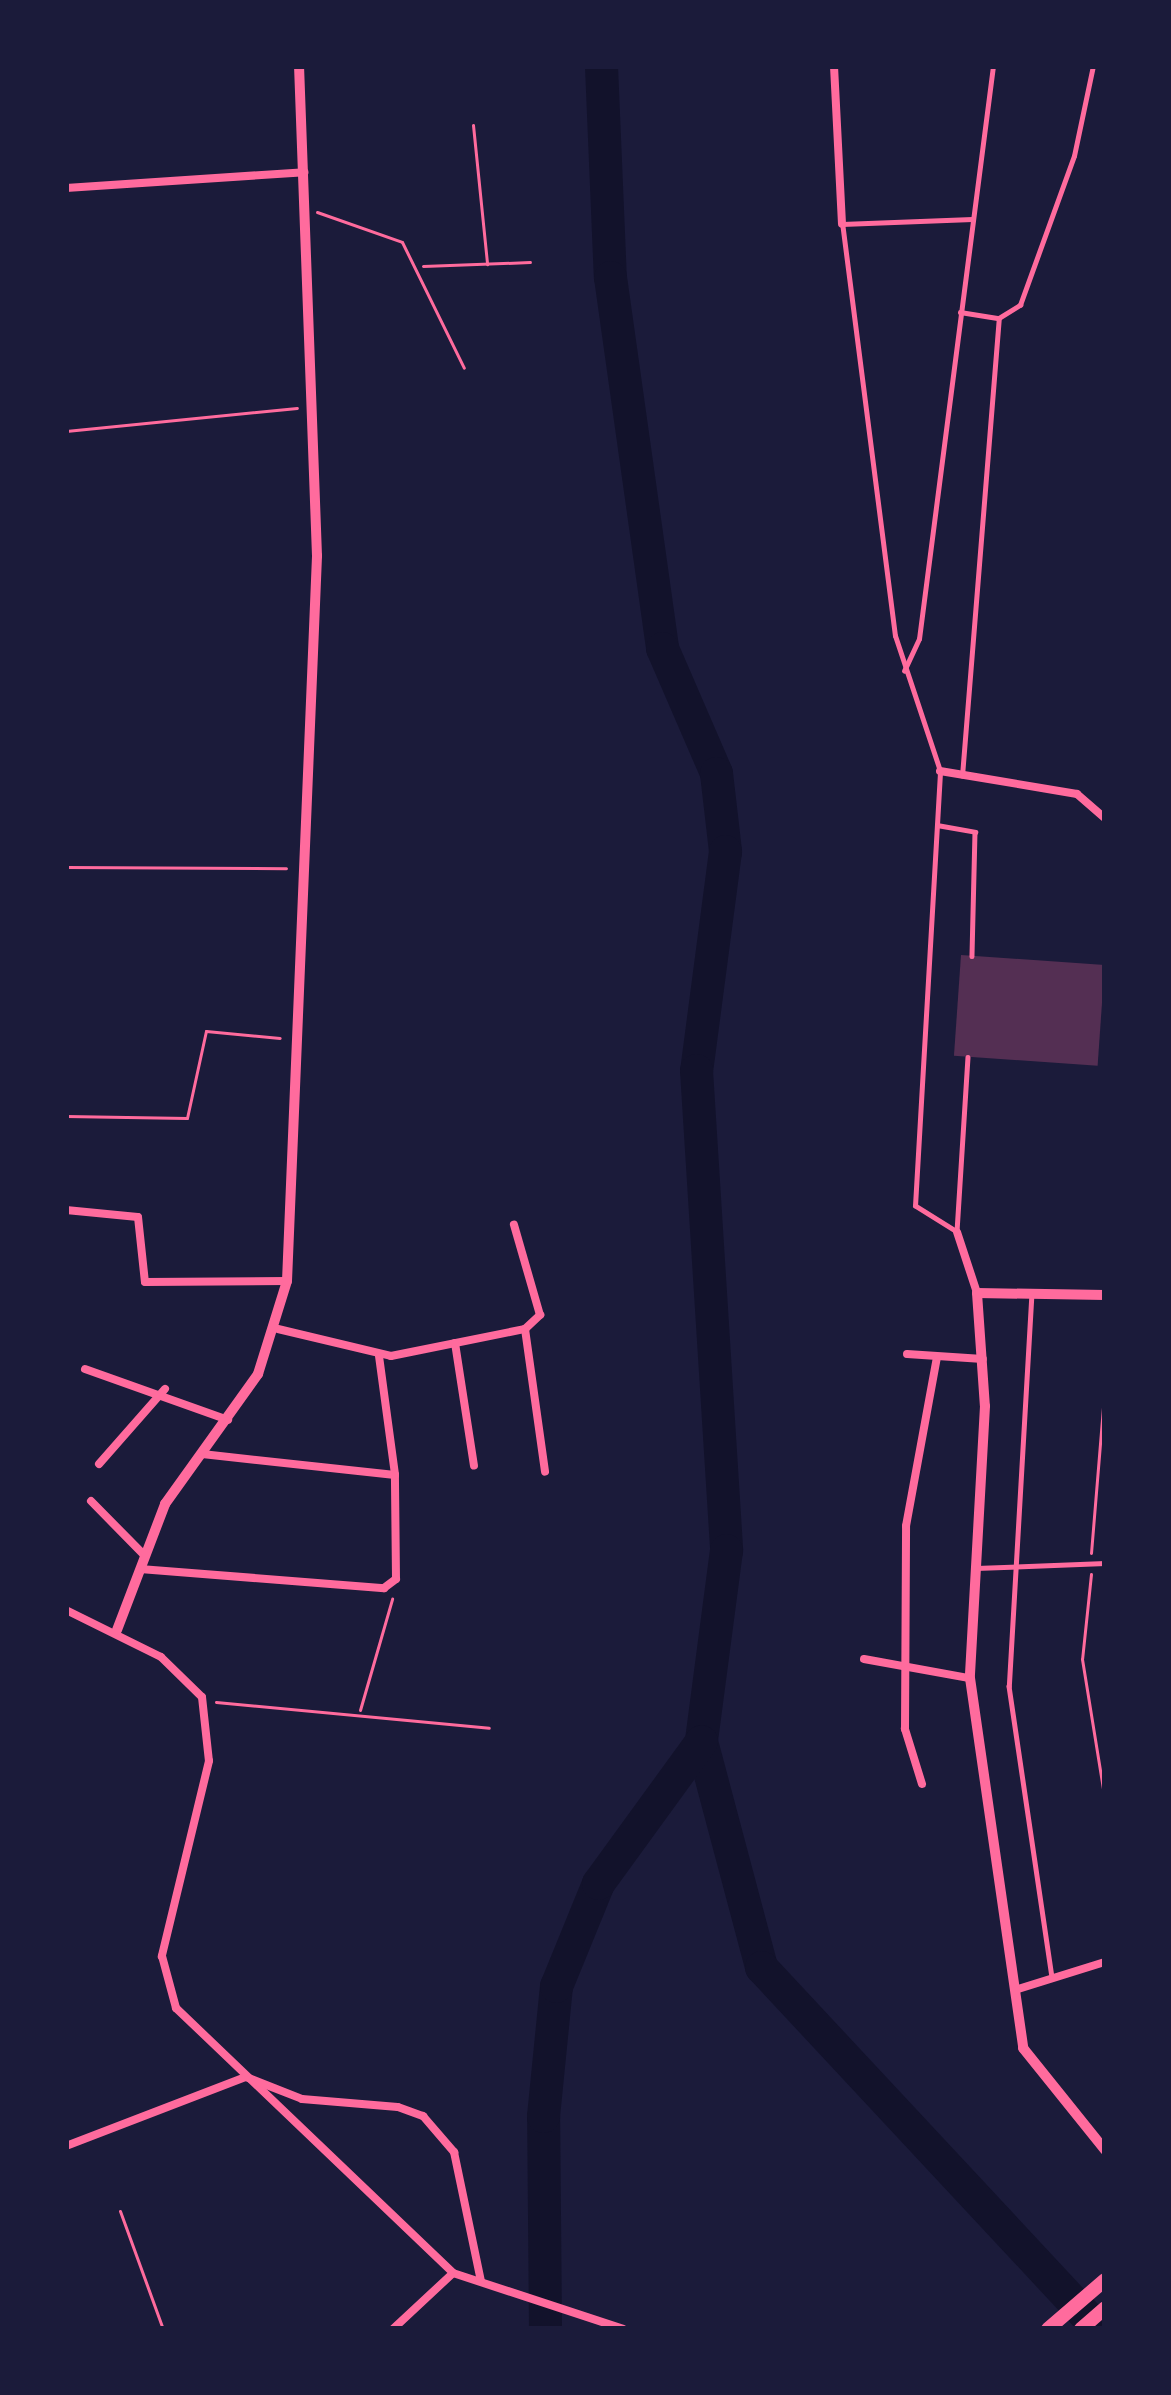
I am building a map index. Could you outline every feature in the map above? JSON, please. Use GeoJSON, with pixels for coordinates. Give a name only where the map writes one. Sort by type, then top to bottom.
{"type":"FeatureCollection","features":[{"type":"Feature","properties":{"kind":"highway"},"geometry":{"type":"LineString","coordinates":[[1048,2329],[1105,2280]]}},
{"type":"Feature","properties":{"kind":"highway"},"geometry":{"type":"LineString","coordinates":[[1081,2329],[1105,2308]]}},
{"type":"Feature","properties":{"kind":"street"},"geometry":{"type":"LineString","coordinates":[[117,1630],[143,1562],[202,1454],[230,1420],[278,1329],[287,1281],[304,868],[314,407],[310,210],[299,66]]}},
{"type":"Feature","properties":{"kind":"street"},"geometry":{"type":"LineString","coordinates":[[834,66],[842,224]]}},
{"type":"Feature","properties":{"kind":"street"},"geometry":{"type":"LineString","coordinates":[[66,188],[308,172]]}},
{"type":"Feature","properties":{"kind":"street"},"geometry":{"type":"LineString","coordinates":[[940,771],[1077,794],[1105,818]]}},
{"type":"Feature","properties":{"kind":"street"},"geometry":{"type":"LineString","coordinates":[[66,1210],[138,1216],[145,1282],[287,1281]]}},
{"type":"Feature","properties":{"kind":"street"},"geometry":{"type":"LineString","coordinates":[[278,1329],[379,1356],[525,1330],[540,1315],[514,1225]]}},
{"type":"Feature","properties":{"kind":"street"},"geometry":{"type":"LineString","coordinates":[[957,1232],[976,1293],[983,1359],[970,1678],[1013,1991],[1023,2048],[1105,2150]]}},
{"type":"Feature","properties":{"kind":"street"},"geometry":{"type":"LineString","coordinates":[[976,1293],[1105,1295]]}},
{"type":"Feature","properties":{"kind":"street"},"geometry":{"type":"LineString","coordinates":[[525,1330],[545,1472]]}},
{"type":"Feature","properties":{"kind":"street"},"geometry":{"type":"LineString","coordinates":[[454,1343],[473,1466]]}},
{"type":"Feature","properties":{"kind":"street"},"geometry":{"type":"LineString","coordinates":[[907,1354],[983,1359]]}},
{"type":"Feature","properties":{"kind":"street"},"geometry":{"type":"LineString","coordinates":[[91,1501],[143,1562],[384,1588],[396,1579],[395,1475],[379,1356]]}},
{"type":"Feature","properties":{"kind":"street"},"geometry":{"type":"LineString","coordinates":[[922,1784],[905,1729],[906,1526],[937,1357]]}},
{"type":"Feature","properties":{"kind":"street"},"geometry":{"type":"LineString","coordinates":[[86,1370],[165,1389],[230,1420]]}},
{"type":"Feature","properties":{"kind":"street"},"geometry":{"type":"LineString","coordinates":[[99,1464],[165,1389]]}},
{"type":"Feature","properties":{"kind":"street"},"geometry":{"type":"LineString","coordinates":[[202,1454],[395,1475]]}},
{"type":"Feature","properties":{"kind":"street"},"geometry":{"type":"LineString","coordinates":[[66,1610],[117,1630],[202,1702],[209,1761],[162,1979],[176,2008],[453,2272],[607,2318],[623,2329]]}},
{"type":"Feature","properties":{"kind":"street"},"geometry":{"type":"LineString","coordinates":[[864,1659],[970,1678]]}},
{"type":"Feature","properties":{"kind":"street"},"geometry":{"type":"LineString","coordinates":[[1013,1991],[1105,1963]]}},
{"type":"Feature","properties":{"kind":"street"},"geometry":{"type":"LineString","coordinates":[[66,2146],[246,2077],[302,2098],[423,2116],[454,2152],[485,2283]]}},
{"type":"Feature","properties":{"kind":"street"},"geometry":{"type":"LineString","coordinates":[[393,2329],[453,2272]]}},
{"type":"Feature","properties":{"kind":"lane"},"geometry":{"type":"LineString","coordinates":[[904,671],[919,639],[993,66]]}},
{"type":"Feature","properties":{"kind":"lane"},"geometry":{"type":"LineString","coordinates":[[960,312],[999,318],[1020,304],[1074,156],[1093,66]]}},
{"type":"Feature","properties":{"kind":"lane"},"geometry":{"type":"LineString","coordinates":[[968,1057],[957,1232],[915,1206],[940,771],[904,671],[842,224],[973,219]]}},
{"type":"Feature","properties":{"kind":"lane"},"geometry":{"type":"LineString","coordinates":[[962,776],[999,318]]}},
{"type":"Feature","properties":{"kind":"lane"},"geometry":{"type":"LineString","coordinates":[[937,824],[975,832],[972,956]]}},
{"type":"Feature","properties":{"kind":"lane"},"geometry":{"type":"LineString","coordinates":[[1032,1293],[1011,1743],[1052,1978]]}},
{"type":"Feature","properties":{"kind":"lane"},"geometry":{"type":"LineString","coordinates":[[976,1568],[1105,1563]]}},
{"type":"Feature","properties":{"kind":"path"},"geometry":{"type":"LineString","coordinates":[[473,125],[487,264]]}},
{"type":"Feature","properties":{"kind":"path"},"geometry":{"type":"LineString","coordinates":[[310,210],[402,242],[422,266],[464,368]]}},
{"type":"Feature","properties":{"kind":"path"},"geometry":{"type":"LineString","coordinates":[[422,266],[530,262]]}},
{"type":"Feature","properties":{"kind":"path"},"geometry":{"type":"LineString","coordinates":[[66,431],[314,407]]}},
{"type":"Feature","properties":{"kind":"path"},"geometry":{"type":"LineString","coordinates":[[66,867],[304,868]]}},
{"type":"Feature","properties":{"kind":"path"},"geometry":{"type":"LineString","coordinates":[[66,1116],[187,1118],[206,1031],[297,1040]]}},
{"type":"Feature","properties":{"kind":"path"},"geometry":{"type":"LineString","coordinates":[[1105,1382],[1082,1659],[1105,1801]]}},
{"type":"Feature","properties":{"kind":"path"},"geometry":{"type":"LineString","coordinates":[[360,1712],[396,1579]]}},
{"type":"Feature","properties":{"kind":"path"},"geometry":{"type":"LineString","coordinates":[[202,1702],[360,1712],[489,1728]]}},
{"type":"Feature","properties":{"kind":"path"},"geometry":{"type":"LineString","coordinates":[[120,2211],[163,2329]]}},
{"type":"Feature","properties":{"kind":"building"},"geometry":{"type":"Polygon","coordinates":[[[961,955],[1105,965],[1098,1066],[954,1056],[961,955]]]}},
{"type":"Feature","properties":{"kind":"waterway"},"geometry":{"type":"LineString","coordinates":[[601,66],[610,277],[662,648],[716,773],[725,851],[696,1070],[726,1550],[701,1741],[761,1967],[1098,2329]]}},
{"type":"Feature","properties":{"kind":"waterway"},"geometry":{"type":"LineString","coordinates":[[545,2329],[543,2116],[556,1986],[598,1883],[701,1741]]}}]}
